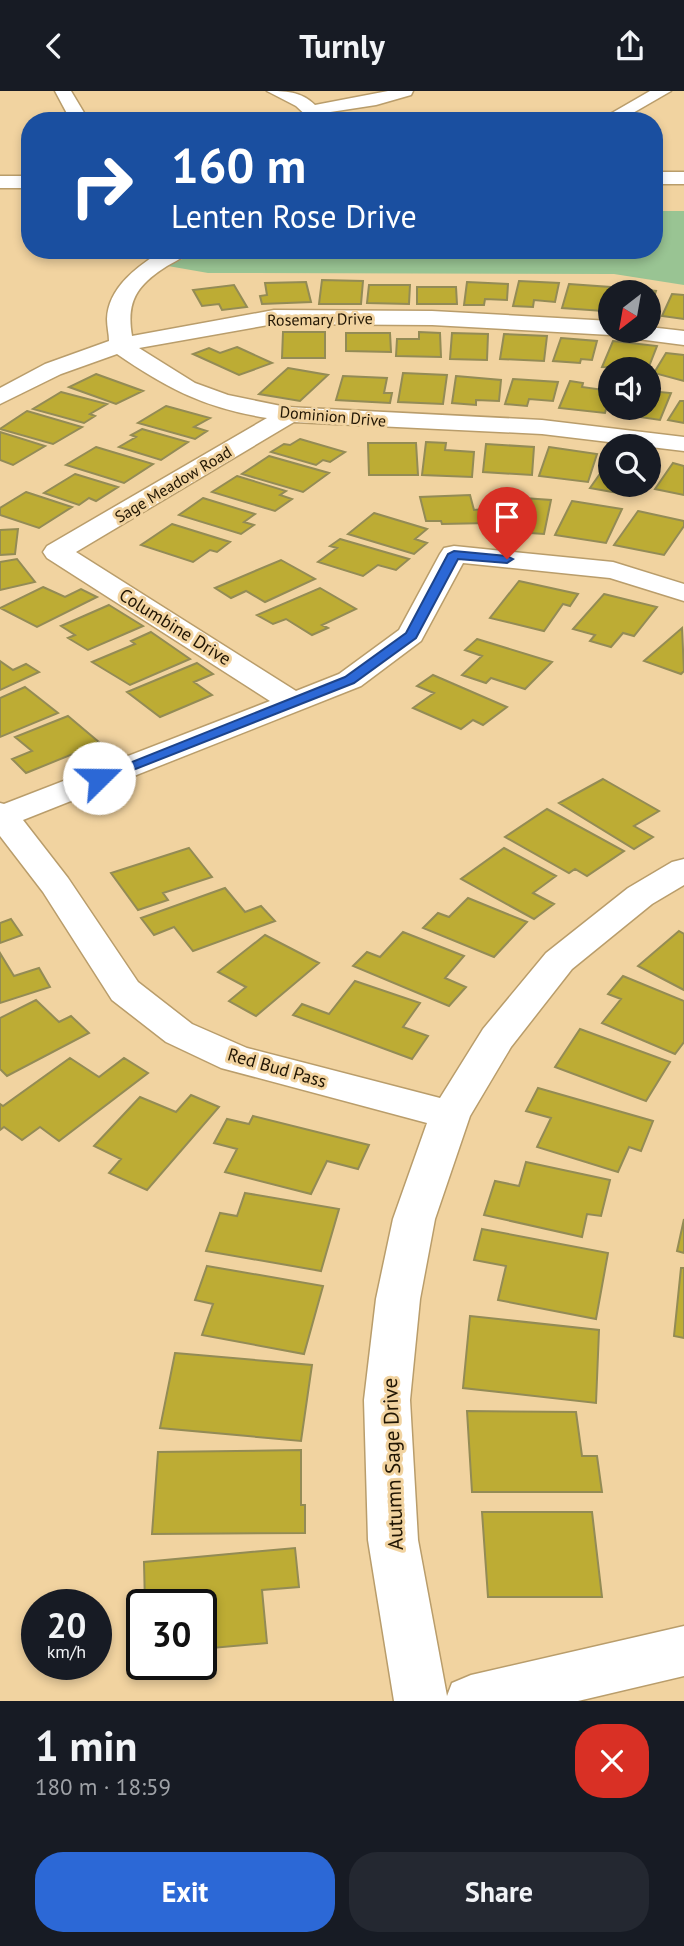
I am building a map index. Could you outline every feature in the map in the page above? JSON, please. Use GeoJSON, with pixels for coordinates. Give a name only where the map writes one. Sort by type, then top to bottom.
{"type":"FeatureCollection","features":[{"type":"Feature","properties":{"kind":"street"},"geometry":{"type":"LineString","coordinates":[[63,91],[75,112]]}},
{"type":"Feature","properties":{"kind":"street"},"geometry":{"type":"LineString","coordinates":[[275,91],[302,102],[314,112]]}},
{"type":"Feature","properties":{"kind":"street"},"geometry":{"type":"LineString","coordinates":[[329,112],[405,91]]}},
{"type":"Feature","properties":{"kind":"street"},"geometry":{"type":"LineString","coordinates":[[622,112],[663,91]]}},
{"type":"Feature","properties":{"kind":"street"},"geometry":{"type":"LineString","coordinates":[[640,102],[673,108]]}},
{"type":"Feature","properties":{"kind":"street"},"geometry":{"type":"LineString","coordinates":[[663,177],[684,178]]}},
{"type":"Feature","properties":{"kind":"street"},"geometry":{"type":"LineString","coordinates":[[0,182],[21,182]]}},
{"type":"Feature","properties":{"kind":"street"},"geometry":{"type":"LineString","coordinates":[[120,345],[122,335],[118,318],[122,299],[144,274],[166,259]]}},
{"type":"Feature","properties":{"kind":"street","name":"Rosemary Drive"},"geometry":{"type":"LineString","coordinates":[[0,397],[53,369],[120,345],[274,317],[432,318],[598,327]]}},
{"type":"Feature","properties":{"kind":"street"},"geometry":{"type":"LineString","coordinates":[[662,335],[684,338]]}},
{"type":"Feature","properties":{"kind":"street","name":"Dominion Drive"},"geometry":{"type":"LineString","coordinates":[[120,345],[158,372],[188,388],[233,403],[289,415],[364,421],[536,426],[684,444]]}},
{"type":"Feature","properties":{"kind":"street","name":"Sage Meadow Road"},"geometry":{"type":"LineString","coordinates":[[57,552],[289,415]]}},
{"type":"Feature","properties":{"kind":"street","name":"Columbine Drive"},"geometry":{"type":"LineString","coordinates":[[57,552],[293,702]]}},
{"type":"Feature","properties":{"kind":"street"},"geometry":{"type":"LineString","coordinates":[[1,815],[350,680],[411,635],[454,554],[613,570],[684,593]]}},
{"type":"Feature","properties":{"kind":"street","name":"Red Bud Pass"},"geometry":{"type":"LineString","coordinates":[[1,815],[56,886],[125,991],[179,1033],[236,1058],[450,1115]]}},
{"type":"Feature","properties":{"kind":"street","name":"Autumn Sage Drive"},"geometry":{"type":"LineString","coordinates":[[421,1701],[393,1540],[387,1400],[398,1299],[414,1219],[450,1115],[497,1038],[559,961],[640,895],[684,870]]}},
{"type":"Feature","properties":{"kind":"street"},"geometry":{"type":"LineString","coordinates":[[471,1701],[684,1651]]}},
{"type":"Feature","properties":{"kind":"green space"},"geometry":{"type":"Polygon","coordinates":[[[663,211],[684,211],[684,285],[614,274],[208,273],[168,266],[182,259],[663,259],[663,211]]]}},
{"type":"Feature","properties":{"kind":"building"},"geometry":{"type":"Polygon","coordinates":[[[322,280],[363,281],[361,304],[319,304],[322,280]]]}},
{"type":"Feature","properties":{"kind":"building"},"geometry":{"type":"Polygon","coordinates":[[[519,281],[559,283],[555,302],[534,300],[533,307],[513,306],[519,281]]]}},
{"type":"Feature","properties":{"kind":"building"},"geometry":{"type":"Polygon","coordinates":[[[306,282],[311,302],[262,304],[260,296],[267,295],[265,283],[306,282]]]}},
{"type":"Feature","properties":{"kind":"building"},"geometry":{"type":"Polygon","coordinates":[[[467,282],[508,284],[507,300],[485,299],[484,305],[464,305],[467,282]]]}},
{"type":"Feature","properties":{"kind":"building"},"geometry":{"type":"Polygon","coordinates":[[[569,284],[598,286],[598,311],[562,308],[569,284]]]}},
{"type":"Feature","properties":{"kind":"building"},"geometry":{"type":"Polygon","coordinates":[[[234,285],[247,307],[222,310],[219,304],[202,306],[193,290],[234,285]]]}},
{"type":"Feature","properties":{"kind":"building"},"geometry":{"type":"Polygon","coordinates":[[[369,285],[410,285],[409,304],[367,303],[369,285]]]}},
{"type":"Feature","properties":{"kind":"building"},"geometry":{"type":"Polygon","coordinates":[[[417,287],[456,287],[457,304],[417,304],[417,287]]]}},
{"type":"Feature","properties":{"kind":"building"},"geometry":{"type":"Polygon","coordinates":[[[672,294],[684,295],[684,319],[662,316],[672,294]]]}},
{"type":"Feature","properties":{"kind":"building"},"geometry":{"type":"Polygon","coordinates":[[[283,332],[325,332],[325,358],[282,358],[283,332]]]}},
{"type":"Feature","properties":{"kind":"building"},"geometry":{"type":"Polygon","coordinates":[[[419,332],[440,333],[441,357],[396,356],[397,339],[419,339],[419,332]]]}},
{"type":"Feature","properties":{"kind":"building"},"geometry":{"type":"Polygon","coordinates":[[[346,333],[390,333],[391,352],[346,351],[346,333]]]}},
{"type":"Feature","properties":{"kind":"building"},"geometry":{"type":"Polygon","coordinates":[[[452,333],[488,334],[487,360],[450,359],[452,333]]]}},
{"type":"Feature","properties":{"kind":"building"},"geometry":{"type":"Polygon","coordinates":[[[504,334],[547,336],[544,361],[500,359],[504,334]]]}},
{"type":"Feature","properties":{"kind":"building"},"geometry":{"type":"Polygon","coordinates":[[[561,338],[597,341],[592,360],[581,359],[580,363],[553,361],[561,338]]]}},
{"type":"Feature","properties":{"kind":"building"},"geometry":{"type":"Polygon","coordinates":[[[612,343],[657,346],[653,357],[606,357],[612,343]]]}},
{"type":"Feature","properties":{"kind":"building"},"geometry":{"type":"Polygon","coordinates":[[[237,347],[272,363],[239,375],[193,354],[209,348],[220,353],[237,347]]]}},
{"type":"Feature","properties":{"kind":"building"},"geometry":{"type":"Polygon","coordinates":[[[666,353],[684,355],[684,381],[661,375],[661,361],[666,353]]]}},
{"type":"Feature","properties":{"kind":"building"},"geometry":{"type":"Polygon","coordinates":[[[288,368],[328,375],[300,401],[259,394],[288,368]]]}},
{"type":"Feature","properties":{"kind":"building"},"geometry":{"type":"Polygon","coordinates":[[[403,373],[447,375],[443,404],[398,402],[403,373]]]}},
{"type":"Feature","properties":{"kind":"building"},"geometry":{"type":"Polygon","coordinates":[[[96,374],[143,391],[116,404],[69,387],[96,374]]]}},
{"type":"Feature","properties":{"kind":"building"},"geometry":{"type":"Polygon","coordinates":[[[343,376],[387,378],[384,393],[392,393],[390,403],[336,400],[343,376]]]}},
{"type":"Feature","properties":{"kind":"building"},"geometry":{"type":"Polygon","coordinates":[[[456,376],[501,380],[499,401],[476,400],[476,405],[452,403],[456,376]]]}},
{"type":"Feature","properties":{"kind":"building"},"geometry":{"type":"Polygon","coordinates":[[[513,379],[558,382],[553,401],[529,399],[527,406],[505,404],[513,379]]]}},
{"type":"Feature","properties":{"kind":"building"},"geometry":{"type":"Polygon","coordinates":[[[570,381],[583,383],[582,387],[598,389],[598,412],[559,408],[570,381]]]}},
{"type":"Feature","properties":{"kind":"building"},"geometry":{"type":"Polygon","coordinates":[[[61,392],[107,404],[90,414],[95,416],[84,423],[33,409],[61,392]]]}},
{"type":"Feature","properties":{"kind":"building"},"geometry":{"type":"Polygon","coordinates":[[[661,392],[671,393],[661,418],[661,392]]]}},
{"type":"Feature","properties":{"kind":"building"},"geometry":{"type":"Polygon","coordinates":[[[680,401],[684,401],[684,423],[668,420],[680,401]]]}},
{"type":"Feature","properties":{"kind":"building"},"geometry":{"type":"Polygon","coordinates":[[[166,406],[210,418],[194,427],[207,431],[195,439],[138,423],[166,406]]]}},
{"type":"Feature","properties":{"kind":"building"},"geometry":{"type":"Polygon","coordinates":[[[27,411],[82,427],[53,444],[0,429],[27,411]]]}},
{"type":"Feature","properties":{"kind":"building"},"geometry":{"type":"Polygon","coordinates":[[[142,429],[188,442],[161,460],[119,447],[136,437],[131,435],[142,429]]]}},
{"type":"Feature","properties":{"kind":"building"},"geometry":{"type":"Polygon","coordinates":[[[0,432],[45,446],[13,465],[0,460],[0,432]]]}},
{"type":"Feature","properties":{"kind":"building"},"geometry":{"type":"Polygon","coordinates":[[[300,439],[345,452],[330,462],[323,460],[316,465],[271,452],[300,439]]]}},
{"type":"Feature","properties":{"kind":"building"},"geometry":{"type":"Polygon","coordinates":[[[426,442],[446,443],[445,450],[474,452],[472,477],[422,475],[426,442]]]}},
{"type":"Feature","properties":{"kind":"building"},"geometry":{"type":"Polygon","coordinates":[[[368,443],[416,443],[418,475],[369,475],[368,443]]]}},
{"type":"Feature","properties":{"kind":"building"},"geometry":{"type":"Polygon","coordinates":[[[486,444],[534,447],[532,475],[483,472],[486,444]]]}},
{"type":"Feature","properties":{"kind":"building"},"geometry":{"type":"Polygon","coordinates":[[[96,447],[153,464],[124,483],[66,465],[96,447]]]}},
{"type":"Feature","properties":{"kind":"building"},"geometry":{"type":"Polygon","coordinates":[[[549,447],[597,454],[588,482],[539,476],[549,447]]]}},
{"type":"Feature","properties":{"kind":"building"},"geometry":{"type":"Polygon","coordinates":[[[269,456],[329,473],[303,492],[242,474],[269,456]]]}},
{"type":"Feature","properties":{"kind":"building"},"geometry":{"type":"Polygon","coordinates":[[[673,463],[684,466],[684,495],[661,490],[661,480],[673,463]]]}},
{"type":"Feature","properties":{"kind":"building"},"geometry":{"type":"Polygon","coordinates":[[[75,474],[118,487],[96,501],[89,498],[79,505],[44,493],[75,474]]]}},
{"type":"Feature","properties":{"kind":"building"},"geometry":{"type":"Polygon","coordinates":[[[237,476],[286,491],[280,495],[292,499],[275,511],[212,492],[237,476]]]}},
{"type":"Feature","properties":{"kind":"building"},"geometry":{"type":"Polygon","coordinates":[[[598,477],[598,489],[590,488],[598,477]]]}},
{"type":"Feature","properties":{"kind":"building"},"geometry":{"type":"Polygon","coordinates":[[[26,492],[72,507],[39,528],[0,515],[0,508],[26,492]]]}},
{"type":"Feature","properties":{"kind":"building"},"geometry":{"type":"Polygon","coordinates":[[[470,495],[474,510],[484,509],[488,523],[442,524],[441,521],[426,521],[420,497],[470,495]]]}},
{"type":"Feature","properties":{"kind":"building"},"geometry":{"type":"Polygon","coordinates":[[[509,497],[551,500],[544,534],[516,532],[517,529],[502,527],[509,497]]]}},
{"type":"Feature","properties":{"kind":"building"},"geometry":{"type":"Polygon","coordinates":[[[203,498],[255,514],[244,522],[254,525],[241,534],[179,515],[203,498]]]}},
{"type":"Feature","properties":{"kind":"building"},"geometry":{"type":"Polygon","coordinates":[[[572,501],[622,509],[606,543],[555,535],[572,501]]]}},
{"type":"Feature","properties":{"kind":"building"},"geometry":{"type":"Polygon","coordinates":[[[638,511],[684,521],[684,526],[664,555],[614,545],[638,511]]]}},
{"type":"Feature","properties":{"kind":"building"},"geometry":{"type":"Polygon","coordinates":[[[374,513],[427,529],[415,539],[427,543],[414,554],[348,534],[374,513]]]}},
{"type":"Feature","properties":{"kind":"building"},"geometry":{"type":"Polygon","coordinates":[[[172,524],[230,542],[217,552],[210,550],[193,562],[141,545],[172,524]]]}},
{"type":"Feature","properties":{"kind":"building"},"geometry":{"type":"Polygon","coordinates":[[[18,529],[15,554],[0,555],[0,530],[18,529]]]}},
{"type":"Feature","properties":{"kind":"building"},"geometry":{"type":"Polygon","coordinates":[[[340,539],[409,559],[396,570],[378,565],[363,576],[318,562],[337,548],[330,546],[340,539]]]}},
{"type":"Feature","properties":{"kind":"building"},"geometry":{"type":"Polygon","coordinates":[[[17,559],[35,582],[0,590],[0,562],[17,559]]]}},
{"type":"Feature","properties":{"kind":"building"},"geometry":{"type":"Polygon","coordinates":[[[281,560],[315,579],[265,602],[246,591],[231,598],[215,588],[281,560]]]}},
{"type":"Feature","properties":{"kind":"building"},"geometry":{"type":"Polygon","coordinates":[[[519,581],[578,594],[570,606],[563,604],[544,631],[490,618],[519,581]]]}},
{"type":"Feature","properties":{"kind":"building"},"geometry":{"type":"Polygon","coordinates":[[[43,587],[65,597],[81,589],[97,597],[37,627],[0,608],[43,587]]]}},
{"type":"Feature","properties":{"kind":"building"},"geometry":{"type":"Polygon","coordinates":[[[320,588],[356,609],[322,625],[328,628],[312,635],[286,619],[273,624],[257,615],[320,588]]]}},
{"type":"Feature","properties":{"kind":"building"},"geometry":{"type":"Polygon","coordinates":[[[604,594],[657,607],[634,636],[623,633],[611,647],[590,641],[595,635],[573,629],[604,594]]]}},
{"type":"Feature","properties":{"kind":"building"},"geometry":{"type":"Polygon","coordinates":[[[109,605],[143,626],[88,650],[68,638],[75,635],[61,626],[109,605]]]}},
{"type":"Feature","properties":{"kind":"building"},"geometry":{"type":"Polygon","coordinates":[[[682,628],[684,671],[681,674],[644,661],[682,628]]]}},
{"type":"Feature","properties":{"kind":"building"},"geometry":{"type":"Polygon","coordinates":[[[151,632],[190,659],[130,685],[92,662],[135,644],[131,641],[151,632]]]}},
{"type":"Feature","properties":{"kind":"building"},"geometry":{"type":"Polygon","coordinates":[[[477,639],[552,662],[525,689],[491,678],[486,683],[462,675],[482,656],[465,650],[477,639]]]}},
{"type":"Feature","properties":{"kind":"building"},"geometry":{"type":"Polygon","coordinates":[[[0,661],[13,670],[26,664],[39,672],[0,690],[0,661]]]}},
{"type":"Feature","properties":{"kind":"building"},"geometry":{"type":"Polygon","coordinates":[[[197,663],[213,674],[194,682],[212,695],[160,717],[127,692],[197,663]]]}},
{"type":"Feature","properties":{"kind":"building"},"geometry":{"type":"Polygon","coordinates":[[[433,675],[507,707],[483,725],[473,720],[461,729],[413,708],[434,693],[417,686],[433,675]]]}},
{"type":"Feature","properties":{"kind":"building"},"geometry":{"type":"Polygon","coordinates":[[[25,687],[58,713],[0,737],[0,698],[25,687]]]}},
{"type":"Feature","properties":{"kind":"building"},"geometry":{"type":"Polygon","coordinates":[[[68,716],[100,743],[26,773],[12,759],[32,751],[15,737],[68,716]]]}},
{"type":"Feature","properties":{"kind":"building"},"geometry":{"type":"Polygon","coordinates":[[[603,779],[659,811],[634,826],[653,837],[634,849],[559,803],[603,779]]]}},
{"type":"Feature","properties":{"kind":"building"},"geometry":{"type":"Polygon","coordinates":[[[547,809],[624,851],[587,876],[575,869],[569,873],[505,837],[547,809]]]}},
{"type":"Feature","properties":{"kind":"building"},"geometry":{"type":"Polygon","coordinates":[[[189,848],[212,877],[163,893],[168,900],[138,910],[111,873],[189,848]]]}},
{"type":"Feature","properties":{"kind":"building"},"geometry":{"type":"Polygon","coordinates":[[[504,848],[556,876],[533,893],[554,904],[534,919],[461,879],[504,848]]]}},
{"type":"Feature","properties":{"kind":"building"},"geometry":{"type":"Polygon","coordinates":[[[225,888],[245,912],[261,906],[275,921],[193,951],[174,927],[154,935],[141,918],[225,888]]]}},
{"type":"Feature","properties":{"kind":"building"},"geometry":{"type":"Polygon","coordinates":[[[468,898],[527,922],[494,957],[423,928],[438,913],[449,917],[468,898]]]}},
{"type":"Feature","properties":{"kind":"building"},"geometry":{"type":"Polygon","coordinates":[[[11,919],[22,935],[0,943],[0,923],[11,919]]]}},
{"type":"Feature","properties":{"kind":"building"},"geometry":{"type":"Polygon","coordinates":[[[679,931],[684,934],[684,990],[638,966],[679,931]]]}},
{"type":"Feature","properties":{"kind":"building"},"geometry":{"type":"Polygon","coordinates":[[[403,932],[464,956],[445,978],[466,987],[449,1006],[353,966],[367,952],[380,957],[403,932]]]}},
{"type":"Feature","properties":{"kind":"building"},"geometry":{"type":"Polygon","coordinates":[[[265,935],[319,963],[256,1016],[229,1001],[246,987],[218,972],[265,935]]]}},
{"type":"Feature","properties":{"kind":"building"},"geometry":{"type":"Polygon","coordinates":[[[0,953],[14,976],[39,968],[50,987],[0,1003],[0,953]]]}},
{"type":"Feature","properties":{"kind":"building"},"geometry":{"type":"Polygon","coordinates":[[[623,976],[684,1001],[684,1042],[675,1054],[602,1023],[621,999],[608,994],[623,976]]]}},
{"type":"Feature","properties":{"kind":"building"},"geometry":{"type":"Polygon","coordinates":[[[355,981],[420,1003],[403,1027],[428,1036],[412,1059],[293,1015],[302,1004],[329,1014],[355,981]]]}},
{"type":"Feature","properties":{"kind":"building"},"geometry":{"type":"Polygon","coordinates":[[[36,1000],[59,1022],[71,1016],[89,1033],[7,1076],[0,1069],[0,1018],[36,1000]]]}},
{"type":"Feature","properties":{"kind":"building"},"geometry":{"type":"Polygon","coordinates":[[[580,1029],[670,1062],[646,1101],[555,1067],[580,1029]]]}},
{"type":"Feature","properties":{"kind":"building"},"geometry":{"type":"Polygon","coordinates":[[[70,1058],[99,1077],[124,1058],[148,1073],[59,1141],[40,1127],[22,1140],[4,1127],[0,1130],[0,1104],[3,1106],[70,1058]]]}},
{"type":"Feature","properties":{"kind":"building"},"geometry":{"type":"Polygon","coordinates":[[[538,1088],[653,1121],[641,1151],[629,1147],[618,1172],[537,1147],[551,1118],[526,1111],[538,1088]]]}},
{"type":"Feature","properties":{"kind":"building"},"geometry":{"type":"Polygon","coordinates":[[[191,1095],[219,1107],[147,1190],[109,1173],[121,1159],[94,1146],[140,1097],[176,1112],[191,1095]]]}},
{"type":"Feature","properties":{"kind":"building"},"geometry":{"type":"Polygon","coordinates":[[[253,1116],[369,1145],[358,1169],[327,1161],[311,1194],[225,1172],[237,1149],[214,1143],[227,1119],[249,1124],[253,1116]]]}},
{"type":"Feature","properties":{"kind":"building"},"geometry":{"type":"Polygon","coordinates":[[[526,1162],[610,1180],[601,1216],[587,1214],[582,1237],[484,1215],[495,1181],[519,1186],[526,1162]]]}},
{"type":"Feature","properties":{"kind":"building"},"geometry":{"type":"Polygon","coordinates":[[[245,1193],[339,1209],[321,1271],[206,1251],[220,1213],[237,1216],[245,1193]]]}},
{"type":"Feature","properties":{"kind":"building"},"geometry":{"type":"Polygon","coordinates":[[[684,1219],[684,1253],[677,1251],[684,1219]]]}},
{"type":"Feature","properties":{"kind":"building"},"geometry":{"type":"Polygon","coordinates":[[[482,1229],[608,1253],[596,1319],[498,1300],[506,1266],[474,1260],[482,1229]]]}},
{"type":"Feature","properties":{"kind":"building"},"geometry":{"type":"Polygon","coordinates":[[[207,1266],[323,1286],[304,1354],[202,1335],[213,1304],[195,1300],[207,1266]]]}},
{"type":"Feature","properties":{"kind":"building"},"geometry":{"type":"Polygon","coordinates":[[[681,1268],[684,1268],[684,1338],[674,1336],[681,1268]]]}},
{"type":"Feature","properties":{"kind":"building"},"geometry":{"type":"Polygon","coordinates":[[[470,1316],[599,1330],[596,1403],[463,1388],[470,1316]]]}},
{"type":"Feature","properties":{"kind":"building"},"geometry":{"type":"Polygon","coordinates":[[[175,1353],[312,1365],[301,1441],[160,1428],[175,1353]]]}},
{"type":"Feature","properties":{"kind":"building"},"geometry":{"type":"Polygon","coordinates":[[[467,1411],[576,1412],[582,1456],[597,1456],[602,1492],[472,1492],[467,1411]]]}},
{"type":"Feature","properties":{"kind":"building"},"geometry":{"type":"Polygon","coordinates":[[[301,1450],[301,1505],[305,1505],[305,1533],[152,1534],[158,1452],[301,1450]]]}},
{"type":"Feature","properties":{"kind":"building"},"geometry":{"type":"Polygon","coordinates":[[[482,1512],[592,1512],[602,1597],[488,1597],[482,1512]]]}},
{"type":"Feature","properties":{"kind":"building"},"geometry":{"type":"Polygon","coordinates":[[[295,1548],[299,1587],[262,1590],[267,1643],[217,1648],[217,1589],[145,1589],[144,1562],[295,1548]]]}},
{"type":"Feature","properties":{"kind":"route"},"geometry":{"type":"LineString","coordinates":[[99,778],[350,680],[411,635],[454,554],[507,559]]}}]}
